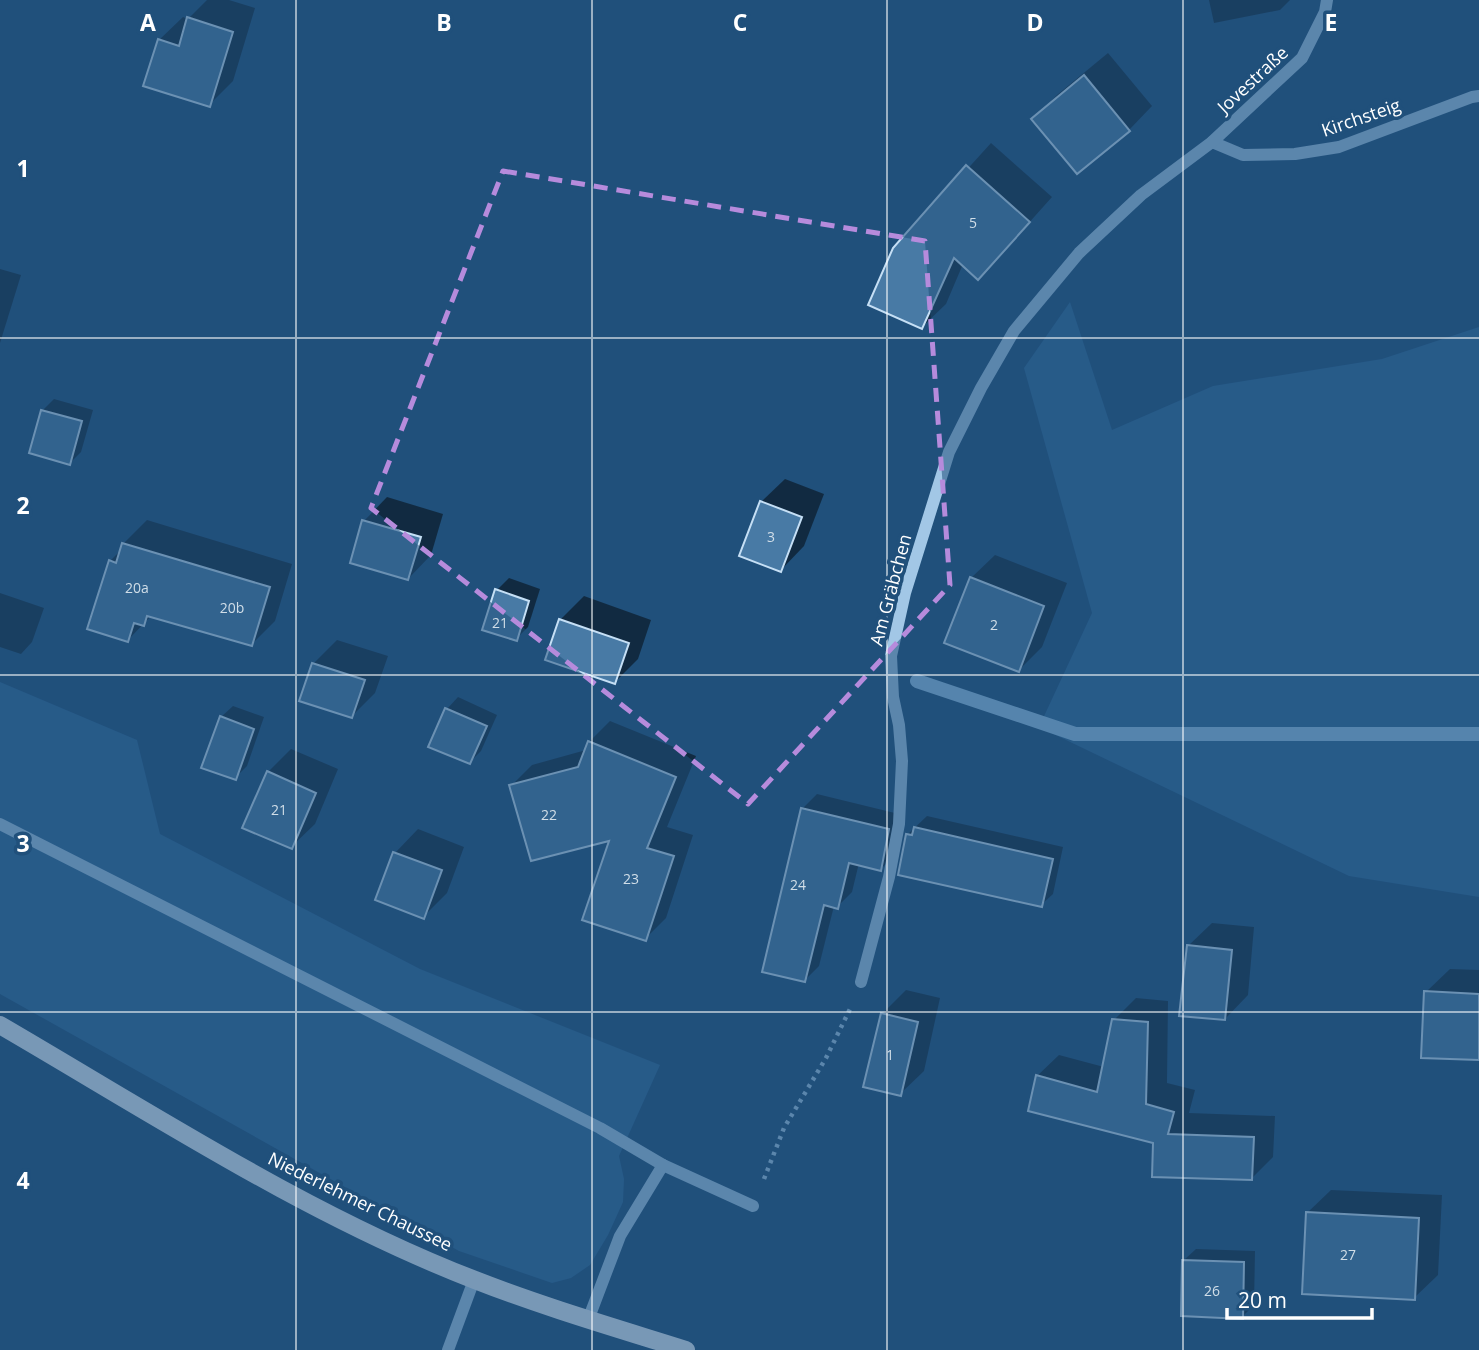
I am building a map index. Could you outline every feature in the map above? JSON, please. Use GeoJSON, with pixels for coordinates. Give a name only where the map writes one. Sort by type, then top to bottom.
{"type":"FeatureCollection","features":[{"type":"Feature","properties":{"kind":"main road","name":"Niederlehmer Chaussee"},"geometry":{"type":"LineString","coordinates":[[0,1025],[296,1197],[474,1280],[588,1320],[686,1350]]}},
{"type":"Feature","properties":{"kind":"street","name":"Jovestraße"},"geometry":{"type":"LineString","coordinates":[[1212,142],[1302,58],[1325,12],[1326,0]]}},
{"type":"Feature","properties":{"kind":"street","name":"Kirchsteig"},"geometry":{"type":"LineString","coordinates":[[1212,142],[1243,155],[1295,154],[1339,147],[1479,96]]}},
{"type":"Feature","properties":{"kind":"street","name":"Am Gräbchen"},"geometry":{"type":"LineString","coordinates":[[861,982],[889,877],[899,824],[902,761],[893,697],[891,656],[905,593],[949,452],[1014,331],[1071,263],[1141,195],[1212,142]]}},
{"type":"Feature","properties":{"kind":"street"},"geometry":{"type":"LineString","coordinates":[[0,824],[600,1128],[663,1165],[753,1206]]}},
{"type":"Feature","properties":{"kind":"street"},"geometry":{"type":"LineString","coordinates":[[588,1320],[620,1236],[663,1165]]}},
{"type":"Feature","properties":{"kind":"street"},"geometry":{"type":"LineString","coordinates":[[448,1350],[474,1280]]}},
{"type":"Feature","properties":{"kind":"path"},"geometry":{"type":"LineString","coordinates":[[753,1206],[784,1128],[845,1022],[861,982]]}},
{"type":"Feature","properties":{"kind":"highlighted area"},"geometry":{"type":"Polygon","coordinates":[[[503,171],[925,241],[950,585],[748,804],[371,508],[503,171]]]}},
{"type":"Feature","properties":{"kind":"shaded area"},"geometry":{"type":"Polygon","coordinates":[[[1070,302],[1112,430],[1213,386],[1382,359],[1479,327],[1479,897],[1349,876],[1039,727],[1092,613],[1024,368],[1070,302]]]}},
{"type":"Feature","properties":{"kind":"shaded area"},"geometry":{"type":"Polygon","coordinates":[[[0,682],[137,740],[160,834],[420,969],[660,1065],[619,1156],[624,1179],[623,1202],[590,1265],[571,1278],[552,1283],[459,1251],[0,994],[0,682]]]}},
{"type":"Feature","properties":{"kind":"building"},"geometry":{"type":"Polygon","coordinates":[[[187,17],[233,32],[210,107],[143,86],[158,39],[179,46],[187,17]]]}},
{"type":"Feature","properties":{"kind":"building"},"geometry":{"type":"Polygon","coordinates":[[[1084,75],[1130,131],[1077,174],[1031,119],[1084,75]]]}},
{"type":"Feature","properties":{"kind":"building"},"geometry":{"type":"Polygon","coordinates":[[[966,165],[1030,222],[978,280],[954,258],[922,329],[868,305],[893,248],[966,165]]]}},
{"type":"Feature","properties":{"kind":"building"},"geometry":{"type":"Polygon","coordinates":[[[41,410],[82,421],[70,465],[29,453],[41,410]]]}},
{"type":"Feature","properties":{"kind":"building"},"geometry":{"type":"Polygon","coordinates":[[[760,501],[802,517],[781,572],[739,556],[760,501]]]}},
{"type":"Feature","properties":{"kind":"building"},"geometry":{"type":"Polygon","coordinates":[[[362,520],[421,537],[408,580],[350,563],[362,520]]]}},
{"type":"Feature","properties":{"kind":"building"},"geometry":{"type":"Polygon","coordinates":[[[122,543],[270,587],[252,646],[147,616],[144,626],[134,623],[128,642],[87,629],[109,560],[116,563],[122,543]]]}},
{"type":"Feature","properties":{"kind":"building"},"geometry":{"type":"Polygon","coordinates":[[[970,577],[1044,606],[1019,672],[944,643],[970,577]]]}},
{"type":"Feature","properties":{"kind":"building"},"geometry":{"type":"Polygon","coordinates":[[[495,589],[529,601],[517,641],[482,630],[495,589]]]}},
{"type":"Feature","properties":{"kind":"building"},"geometry":{"type":"Polygon","coordinates":[[[559,619],[629,643],[615,684],[545,660],[559,619]]]}},
{"type":"Feature","properties":{"kind":"building"},"geometry":{"type":"Polygon","coordinates":[[[312,663],[365,680],[352,718],[299,701],[312,663]]]}},
{"type":"Feature","properties":{"kind":"building"},"geometry":{"type":"Polygon","coordinates":[[[445,708],[487,726],[470,764],[428,747],[445,708]]]}},
{"type":"Feature","properties":{"kind":"building"},"geometry":{"type":"Polygon","coordinates":[[[220,716],[254,729],[236,780],[201,768],[220,716]]]}},
{"type":"Feature","properties":{"kind":"building"},"geometry":{"type":"Polygon","coordinates":[[[588,741],[676,777],[647,848],[674,856],[646,941],[582,920],[609,841],[531,861],[509,785],[578,767],[588,741]]]}},
{"type":"Feature","properties":{"kind":"building"},"geometry":{"type":"Polygon","coordinates":[[[267,771],[316,793],[292,849],[242,828],[267,771]]]}},
{"type":"Feature","properties":{"kind":"building"},"geometry":{"type":"Polygon","coordinates":[[[801,808],[889,829],[881,871],[849,863],[838,909],[824,905],[805,982],[762,972],[801,808]]]}},
{"type":"Feature","properties":{"kind":"building"},"geometry":{"type":"Polygon","coordinates":[[[914,827],[1053,859],[1042,907],[898,875],[906,834],[912,835],[914,827]]]}},
{"type":"Feature","properties":{"kind":"building"},"geometry":{"type":"Polygon","coordinates":[[[393,852],[442,870],[424,919],[375,900],[393,852]]]}},
{"type":"Feature","properties":{"kind":"building"},"geometry":{"type":"Polygon","coordinates":[[[1187,945],[1232,950],[1225,1020],[1179,1016],[1187,945]]]}},
{"type":"Feature","properties":{"kind":"building"},"geometry":{"type":"Polygon","coordinates":[[[1424,991],[1479,994],[1479,1060],[1421,1058],[1424,991]]]}},
{"type":"Feature","properties":{"kind":"building"},"geometry":{"type":"Polygon","coordinates":[[[881,1013],[918,1022],[901,1096],[863,1087],[881,1013]]]}},
{"type":"Feature","properties":{"kind":"building"},"geometry":{"type":"Polygon","coordinates":[[[1112,1019],[1148,1022],[1146,1104],[1174,1112],[1168,1134],[1254,1137],[1252,1180],[1152,1177],[1153,1143],[1028,1111],[1036,1075],[1097,1092],[1112,1019]]]}},
{"type":"Feature","properties":{"kind":"building"},"geometry":{"type":"Polygon","coordinates":[[[1306,1212],[1419,1218],[1415,1300],[1302,1294],[1306,1212]]]}},
{"type":"Feature","properties":{"kind":"building"},"geometry":{"type":"Polygon","coordinates":[[[1182,1260],[1244,1262],[1243,1319],[1181,1316],[1182,1260]]]}},
{"type":"Feature","properties":{"kind":"waterway"},"geometry":{"type":"LineString","coordinates":[[917,681],[1075,734],[1479,734]]}}]}
